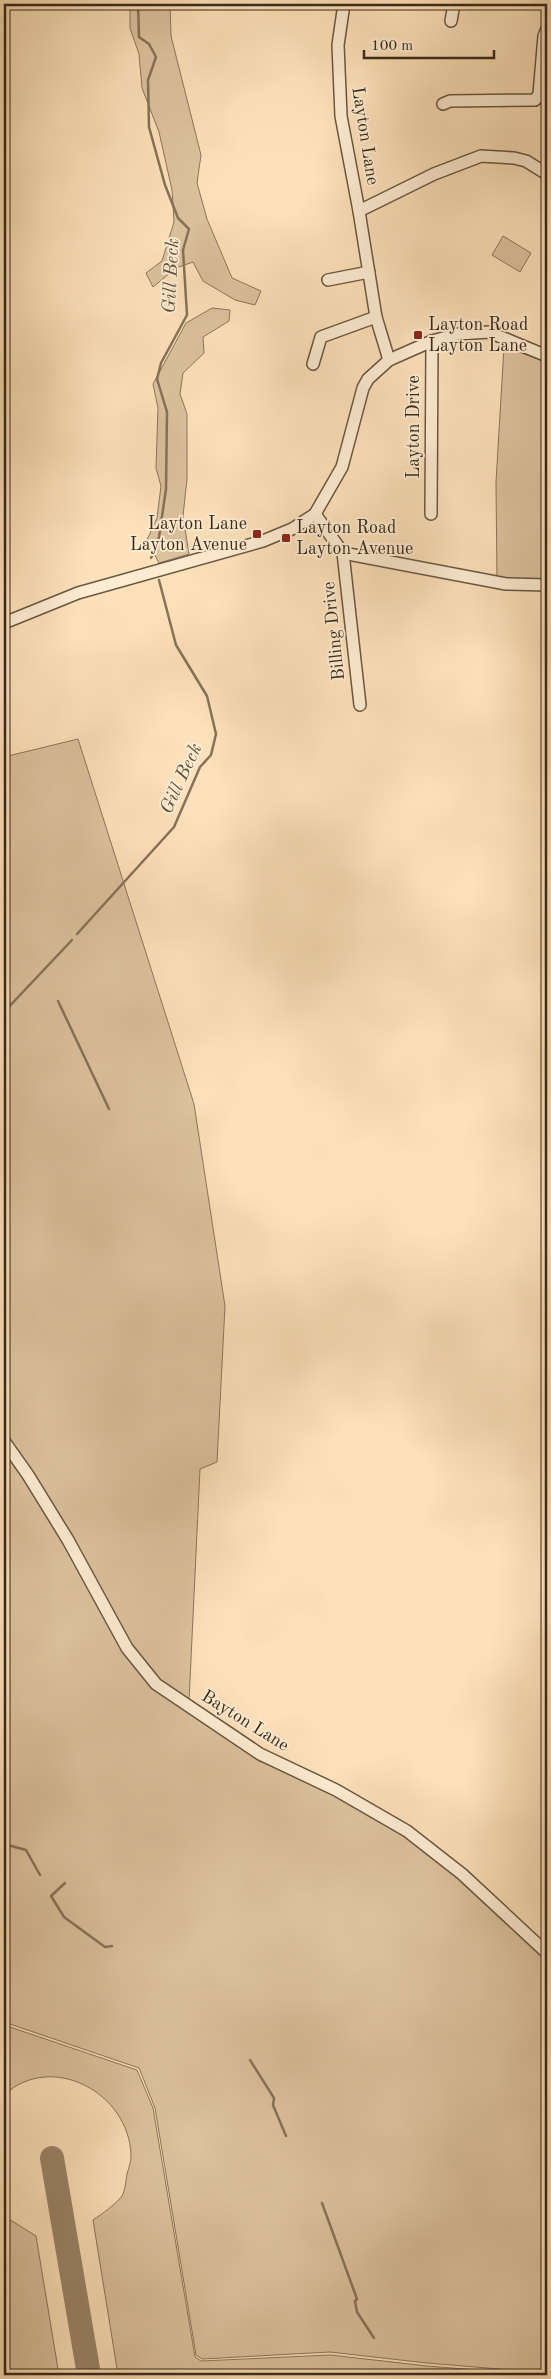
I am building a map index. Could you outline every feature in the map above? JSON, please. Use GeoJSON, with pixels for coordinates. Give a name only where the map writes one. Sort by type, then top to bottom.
{"type":"FeatureCollection","features":[{"type":"Feature","properties":{"kind":"street","name":"Layton Lane"},"geometry":{"type":"LineString","coordinates":[[344,4],[338,45],[340,116],[360,211],[376,317],[389,360]]}},
{"type":"Feature","properties":{"kind":"street"},"geometry":{"type":"LineString","coordinates":[[451,21],[454,4]]}},
{"type":"Feature","properties":{"kind":"street"},"geometry":{"type":"LineString","coordinates":[[443,104],[450,100],[531,102],[535,100],[539,94],[544,36],[547,29]]}},
{"type":"Feature","properties":{"kind":"street"},"geometry":{"type":"LineString","coordinates":[[360,211],[434,174],[482,156],[514,158],[526,161],[547,174]]}},
{"type":"Feature","properties":{"kind":"street"},"geometry":{"type":"LineString","coordinates":[[328,280],[369,272]]}},
{"type":"Feature","properties":{"kind":"street"},"geometry":{"type":"LineString","coordinates":[[313,364],[321,337],[376,317]]}},
{"type":"Feature","properties":{"kind":"street"},"geometry":{"type":"LineString","coordinates":[[4,623],[78,593],[263,541],[292,529],[315,514],[342,467],[363,388],[368,379],[389,360],[432,341],[458,334],[489,332],[547,356]]}},
{"type":"Feature","properties":{"kind":"street","name":"Layton Drive"},"geometry":{"type":"LineString","coordinates":[[431,514],[432,341]]}},
{"type":"Feature","properties":{"kind":"street"},"geometry":{"type":"LineString","coordinates":[[315,514],[343,553],[506,584],[547,585]]}},
{"type":"Feature","properties":{"kind":"street","name":"Billing Drive"},"geometry":{"type":"LineString","coordinates":[[343,553],[360,705]]}},
{"type":"Feature","properties":{"kind":"street","name":"Bayton Lane"},"geometry":{"type":"LineString","coordinates":[[4,1441],[28,1475],[68,1540],[127,1648],[156,1684],[260,1754],[336,1790],[407,1831],[462,1874],[547,1953]]}},
{"type":"Feature","properties":{"kind":"shaded area"},"geometry":{"type":"Polygon","coordinates":[[[130,4],[170,4],[171,36],[201,155],[197,183],[207,219],[232,278],[261,291],[255,305],[235,300],[203,281],[193,262],[176,268],[153,287],[146,273],[162,261],[174,222],[172,190],[159,132],[142,88],[139,54],[130,28],[130,4]]]}},
{"type":"Feature","properties":{"kind":"shaded area"},"geometry":{"type":"Polygon","coordinates":[[[503,236],[531,253],[520,272],[492,255],[503,236]]]}},
{"type":"Feature","properties":{"kind":"shaded area"},"geometry":{"type":"Polygon","coordinates":[[[212,308],[230,310],[229,321],[203,337],[204,353],[183,373],[180,394],[187,414],[187,479],[183,516],[189,554],[159,563],[147,540],[157,518],[161,486],[156,468],[158,408],[153,384],[186,323],[212,308]]]}},
{"type":"Feature","properties":{"kind":"shaded area"},"geometry":{"type":"Polygon","coordinates":[[[504,347],[547,362],[547,585],[497,582],[496,482],[504,347]]]}},
{"type":"Feature","properties":{"kind":"shaded area"},"geometry":{"type":"Polygon","coordinates":[[[78,739],[194,1104],[225,1306],[217,1462],[200,1469],[189,1701],[186,1711],[259,1761],[333,1793],[402,1833],[484,1898],[547,1958],[547,2373],[427,2363],[330,2352],[202,2359],[196,2355],[155,2108],[139,2068],[4,2022],[4,757],[78,739]]]}},
{"type":"Feature","properties":{"kind":"shaded area"},"geometry":{"type":"Polygon","coordinates":[[[4,2025],[137,2070],[153,2108],[195,2357],[201,2361],[330,2355],[427,2366],[540,2375],[118,2375],[93,2220],[112,2206],[123,2194],[131,2157],[127,2133],[117,2113],[103,2097],[85,2085],[65,2078],[44,2077],[23,2082],[4,2095],[4,2025]]]}},
{"type":"Feature","properties":{"kind":"shaded area"},"geometry":{"type":"Polygon","coordinates":[[[4,2216],[36,2236],[59,2375],[8,2375],[4,2372],[4,2216]]]}},
{"type":"Feature","properties":{"kind":"waterway","name":"Gill Beck"},"geometry":{"type":"LineString","coordinates":[[138,4],[139,37],[149,44],[156,57],[148,80],[149,127],[165,185],[178,218],[189,229],[183,250],[187,315],[161,363],[157,379],[167,412],[166,489],[158,544],[151,558]]}},
{"type":"Feature","properties":{"kind":"waterway","name":"Gill Beck"},"geometry":{"type":"LineString","coordinates":[[77,934],[174,827],[200,767],[211,755],[216,734],[207,696],[176,645],[159,580]]}},
{"type":"Feature","properties":{"kind":"waterway","name":"Gill Beck"},"geometry":{"type":"LineString","coordinates":[[4,1012],[72,940]]}},
{"type":"Feature","properties":{"kind":"waterway"},"geometry":{"type":"LineString","coordinates":[[58,1001],[109,1109]]}},
{"type":"Feature","properties":{"kind":"waterway"},"geometry":{"type":"LineString","coordinates":[[4,1844],[26,1850],[40,1875]]}},
{"type":"Feature","properties":{"kind":"waterway"},"geometry":{"type":"LineString","coordinates":[[65,1883],[51,1896],[64,1917],[105,1947],[112,1946]]}},
{"type":"Feature","properties":{"kind":"waterway"},"geometry":{"type":"LineString","coordinates":[[250,2060],[274,2098],[273,2105],[286,2136]]}},
{"type":"Feature","properties":{"kind":"waterway"},"geometry":{"type":"LineString","coordinates":[[322,2203],[357,2299],[355,2301],[357,2312],[374,2338]]}},
{"type":"Feature","properties":{"kind":"taxiway"},"geometry":{"type":"LineString","coordinates":[[52,2158],[89,2375]]}},
{"type":"Feature","properties":{"kind":"place","name":"Layton Road Layton Lane"},"geometry":{"type":"Point","coordinates":[418,335]}},
{"type":"Feature","properties":{"kind":"place","name":"Layton Lane Layton Avenue"},"geometry":{"type":"Point","coordinates":[257,534]}},
{"type":"Feature","properties":{"kind":"place","name":"Layton Road Layton Avenue"},"geometry":{"type":"Point","coordinates":[286,538]}}]}
